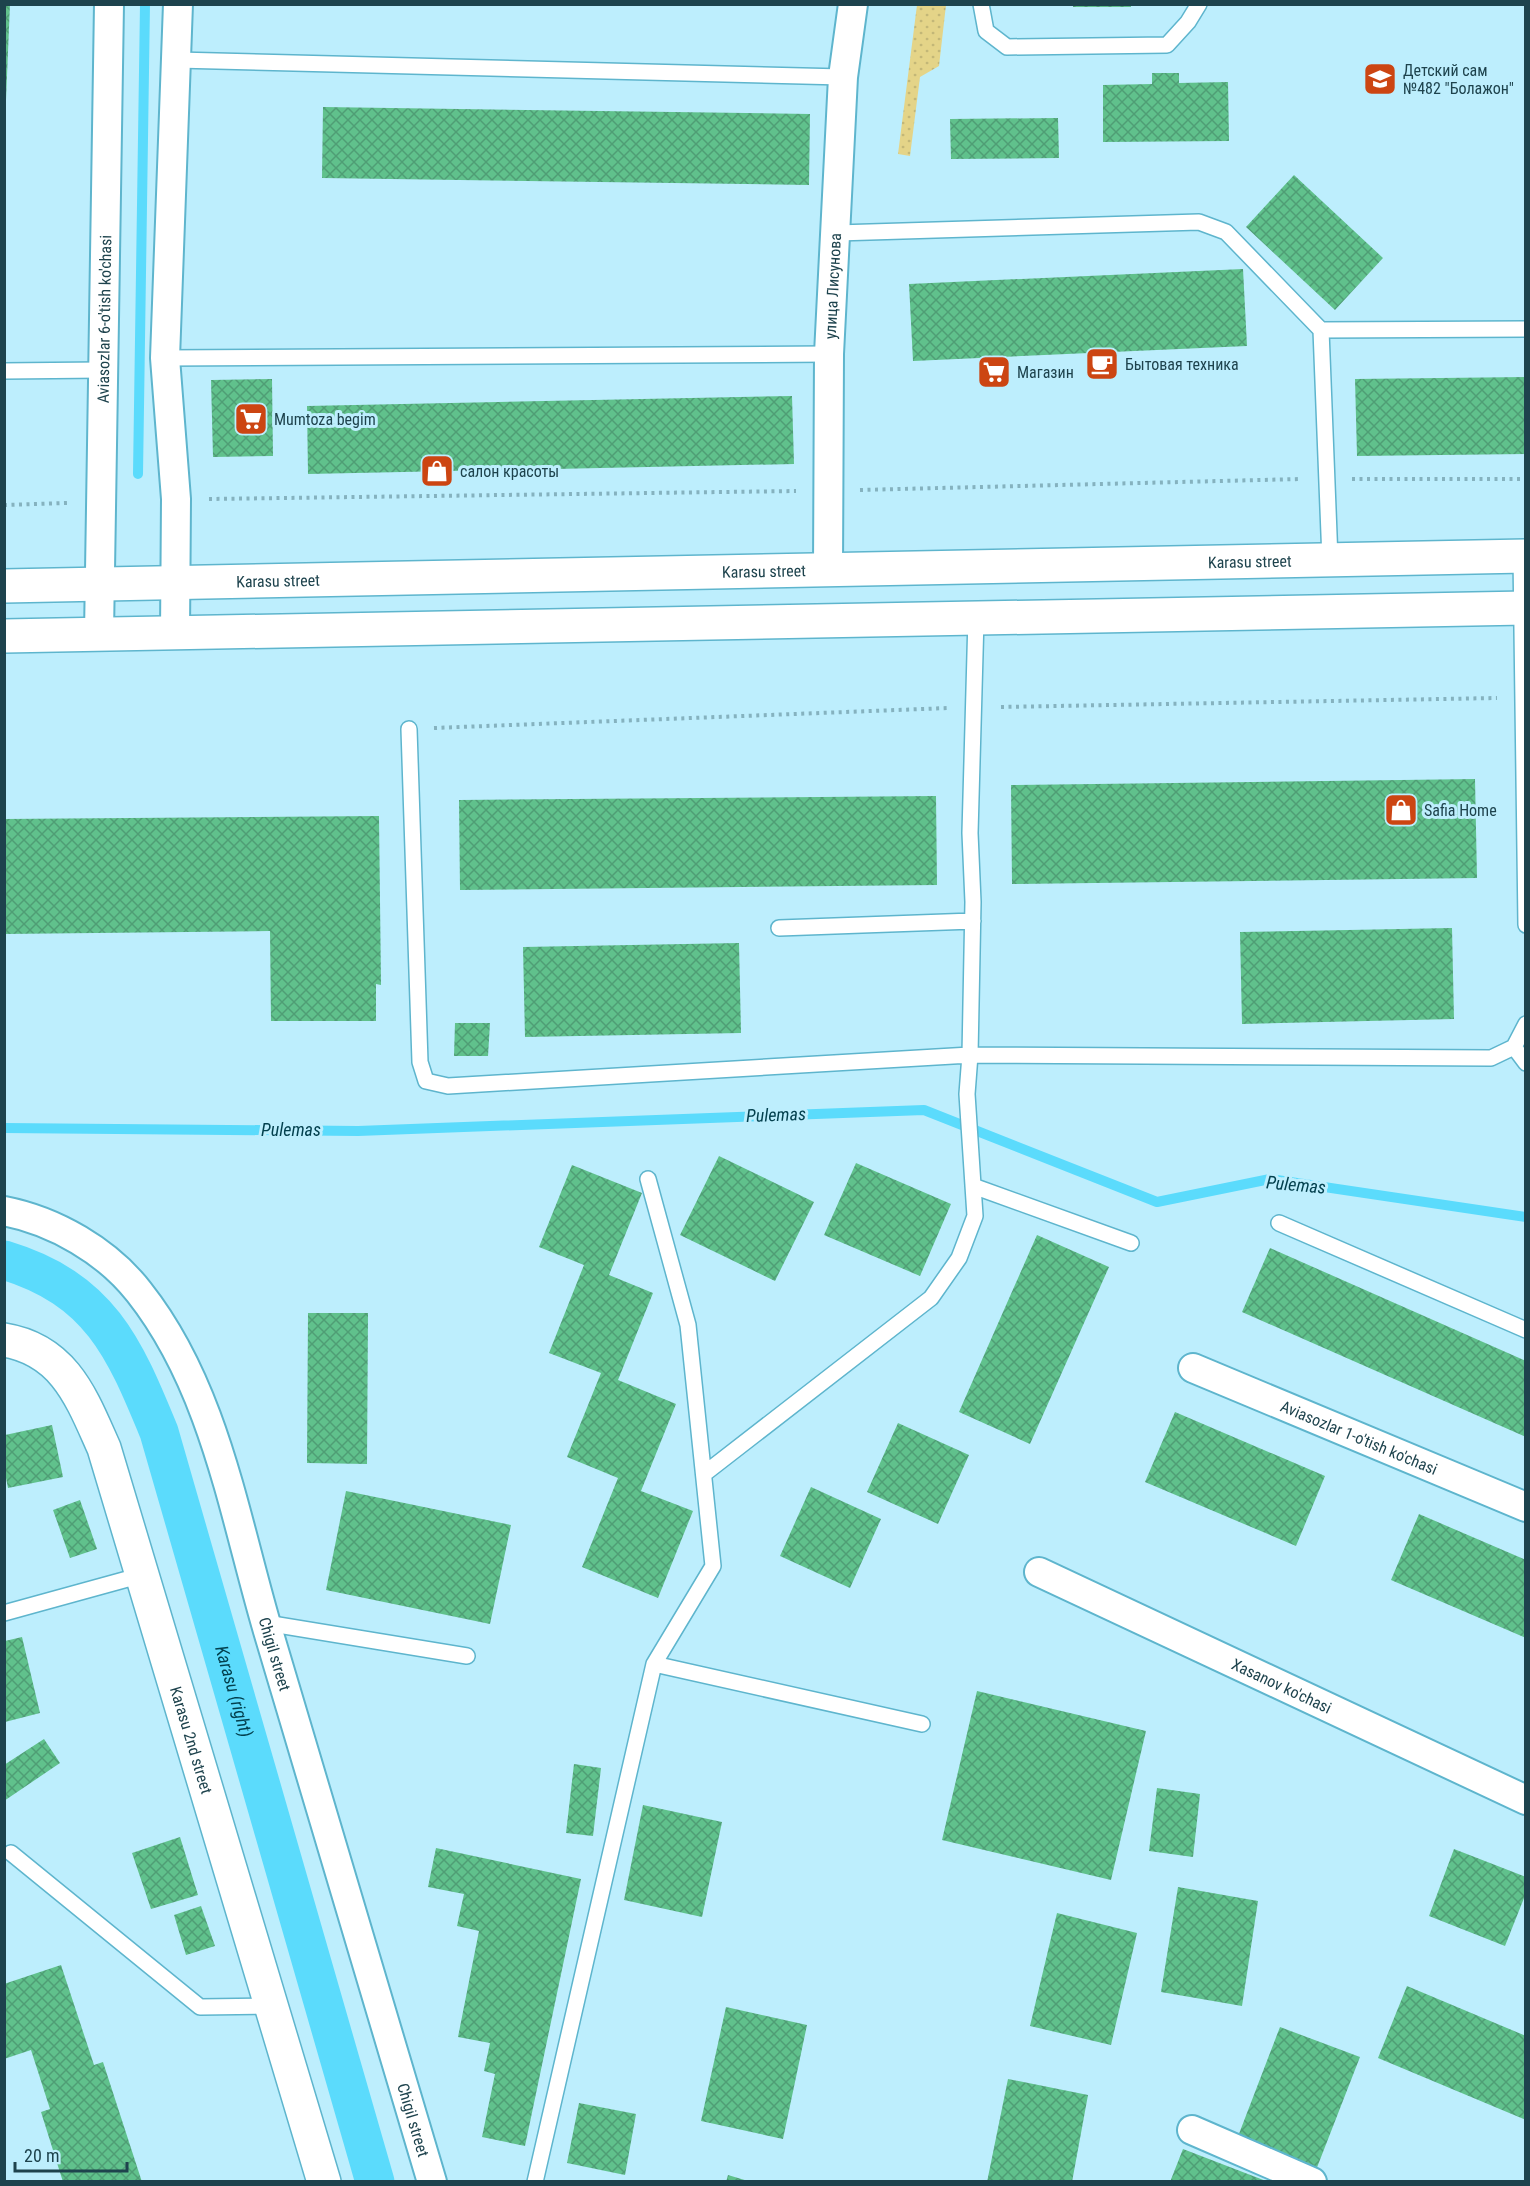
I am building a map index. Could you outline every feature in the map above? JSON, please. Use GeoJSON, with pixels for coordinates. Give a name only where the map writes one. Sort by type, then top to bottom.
{"type":"FeatureCollection","features":[{"type":"Feature","properties":{"kind":"main road","name":"Karasu street"},"geometry":{"type":"LineString","coordinates":[[4,586],[1523,556]]}},
{"type":"Feature","properties":{"kind":"main road"},"geometry":{"type":"LineString","coordinates":[[4,636],[1523,608]]}},
{"type":"Feature","properties":{"kind":"main road","name":"Karasu 2nd street"},"geometry":{"type":"LineString","coordinates":[[4,1340],[34,1348],[46,1355],[65,1374],[81,1397],[104,1448],[324,2181]]}},
{"type":"Feature","properties":{"kind":"street","name":"Aviasozlar 6-o'tish ko'chasi"},"geometry":{"type":"LineString","coordinates":[[99,634],[99,502],[109,4]]}},
{"type":"Feature","properties":{"kind":"street"},"geometry":{"type":"LineString","coordinates":[[175,633],[176,499],[165,358],[178,4]]}},
{"type":"Feature","properties":{"kind":"street","name":"улица Лисунова"},"geometry":{"type":"LineString","coordinates":[[828,570],[829,354],[837,233],[843,77],[853,4]]}},
{"type":"Feature","properties":{"kind":"street","name":"Chigil street"},"geometry":{"type":"LineString","coordinates":[[4,1211],[43,1222],[100,1254],[139,1291],[153,1311],[194,1386],[216,1442],[266,1623],[432,2181]]}},
{"type":"Feature","properties":{"kind":"street","name":"Aviasozlar 1-o'tish ko'chasi"},"geometry":{"type":"LineString","coordinates":[[1193,1368],[1526,1507]]}},
{"type":"Feature","properties":{"kind":"street","name":"Xasanov ko'chasi"},"geometry":{"type":"LineString","coordinates":[[1039,1572],[1526,1800]]}},
{"type":"Feature","properties":{"kind":"street"},"geometry":{"type":"LineString","coordinates":[[1192,2130],[1312,2181]]}},
{"type":"Feature","properties":{"kind":"lane"},"geometry":{"type":"LineString","coordinates":[[981,4],[986,31],[1007,48],[1167,45],[1188,22],[1199,4]]}},
{"type":"Feature","properties":{"kind":"lane"},"geometry":{"type":"LineString","coordinates":[[177,60],[843,77]]}},
{"type":"Feature","properties":{"kind":"lane"},"geometry":{"type":"LineString","coordinates":[[837,233],[1199,222],[1226,232],[1321,330],[1330,560]]}},
{"type":"Feature","properties":{"kind":"lane"},"geometry":{"type":"LineString","coordinates":[[1321,330],[1526,329]]}},
{"type":"Feature","properties":{"kind":"lane"},"geometry":{"type":"LineString","coordinates":[[165,358],[829,354]]}},
{"type":"Feature","properties":{"kind":"lane"},"geometry":{"type":"LineString","coordinates":[[4,371],[102,370]]}},
{"type":"Feature","properties":{"kind":"lane"},"geometry":{"type":"LineString","coordinates":[[1523,556],[1526,925]]}},
{"type":"Feature","properties":{"kind":"lane"},"geometry":{"type":"LineString","coordinates":[[704,1474],[931,1298],[959,1258],[975,1216],[968,1110],[973,921],[970,833],[976,618]]}},
{"type":"Feature","properties":{"kind":"lane"},"geometry":{"type":"LineString","coordinates":[[410,729],[420,1062],[426,1082],[448,1086],[970,1055],[1491,1058],[1514,1047],[1526,1024]]}},
{"type":"Feature","properties":{"kind":"lane"},"geometry":{"type":"LineString","coordinates":[[779,928],[973,921]]}},
{"type":"Feature","properties":{"kind":"lane"},"geometry":{"type":"LineString","coordinates":[[1514,1047],[1526,1063]]}},
{"type":"Feature","properties":{"kind":"lane"},"geometry":{"type":"LineString","coordinates":[[535,2181],[654,1664],[713,1566],[688,1325],[648,1179]]}},
{"type":"Feature","properties":{"kind":"lane"},"geometry":{"type":"LineString","coordinates":[[973,1186],[1131,1243]]}},
{"type":"Feature","properties":{"kind":"lane"},"geometry":{"type":"LineString","coordinates":[[1279,1223],[1526,1330]]}},
{"type":"Feature","properties":{"kind":"lane"},"geometry":{"type":"LineString","coordinates":[[4,1613],[142,1575]]}},
{"type":"Feature","properties":{"kind":"lane"},"geometry":{"type":"LineString","coordinates":[[266,1623],[467,1656]]}},
{"type":"Feature","properties":{"kind":"lane"},"geometry":{"type":"LineString","coordinates":[[654,1664],[922,1724]]}},
{"type":"Feature","properties":{"kind":"lane"},"geometry":{"type":"LineString","coordinates":[[11,1853],[200,2007],[271,2006]]}},
{"type":"Feature","properties":{"kind":"path"},"geometry":{"type":"LineString","coordinates":[[176,499],[827,490],[1326,478],[1526,479]]}},
{"type":"Feature","properties":{"kind":"path"},"geometry":{"type":"LineString","coordinates":[[4,505],[99,502]]}},
{"type":"Feature","properties":{"kind":"shaded area"},"geometry":{"type":"Polygon","coordinates":[[[917,5],[946,5],[939,66],[920,77],[910,156],[898,154],[917,5]]]}},
{"type":"Feature","properties":{"kind":"building"},"geometry":{"type":"Polygon","coordinates":[[[4,4],[10,4],[6,100],[4,100],[4,4]]]}},
{"type":"Feature","properties":{"kind":"building"},"geometry":{"type":"Polygon","coordinates":[[[1073,4],[1131,4],[1131,7],[1073,7],[1073,4]]]}},
{"type":"Feature","properties":{"kind":"building"},"geometry":{"type":"Polygon","coordinates":[[[1152,73],[1179,73],[1179,83],[1228,82],[1229,141],[1103,142],[1103,85],[1152,84],[1152,73]]]}},
{"type":"Feature","properties":{"kind":"building"},"geometry":{"type":"Polygon","coordinates":[[[323,107],[810,114],[809,185],[322,178],[323,107]]]}},
{"type":"Feature","properties":{"kind":"building"},"geometry":{"type":"Polygon","coordinates":[[[1058,118],[1059,158],[951,159],[950,119],[1058,118]]]}},
{"type":"Feature","properties":{"kind":"building"},"geometry":{"type":"Polygon","coordinates":[[[1294,175],[1383,258],[1335,310],[1246,227],[1294,175]]]}},
{"type":"Feature","properties":{"kind":"building"},"geometry":{"type":"Polygon","coordinates":[[[1243,269],[1247,346],[913,361],[909,284],[1243,269]]]}},
{"type":"Feature","properties":{"kind":"building"},"geometry":{"type":"Polygon","coordinates":[[[1526,377],[1526,454],[1357,456],[1355,379],[1526,377]]]}},
{"type":"Feature","properties":{"kind":"building"},"geometry":{"type":"Polygon","coordinates":[[[272,379],[273,456],[213,457],[211,380],[272,379]]]}},
{"type":"Feature","properties":{"kind":"building"},"geometry":{"type":"Polygon","coordinates":[[[792,396],[794,464],[308,474],[307,406],[792,396]]]}},
{"type":"Feature","properties":{"kind":"building"},"geometry":{"type":"Polygon","coordinates":[[[1475,779],[1477,878],[1012,884],[1011,785],[1475,779]]]}},
{"type":"Feature","properties":{"kind":"building"},"geometry":{"type":"Polygon","coordinates":[[[936,796],[937,885],[460,890],[459,800],[936,796]]]}},
{"type":"Feature","properties":{"kind":"building"},"geometry":{"type":"Polygon","coordinates":[[[379,816],[381,985],[376,984],[376,1021],[271,1021],[270,931],[4,934],[4,819],[379,816]]]}},
{"type":"Feature","properties":{"kind":"building"},"geometry":{"type":"Polygon","coordinates":[[[1452,928],[1454,1019],[1242,1024],[1240,932],[1452,928]]]}},
{"type":"Feature","properties":{"kind":"building"},"geometry":{"type":"Polygon","coordinates":[[[739,943],[741,1033],[525,1037],[523,947],[739,943]]]}},
{"type":"Feature","properties":{"kind":"building"},"geometry":{"type":"Polygon","coordinates":[[[455,1023],[490,1023],[488,1056],[454,1056],[455,1023]]]}},
{"type":"Feature","properties":{"kind":"building"},"geometry":{"type":"Polygon","coordinates":[[[719,1156],[814,1202],[775,1281],[680,1235],[719,1156]]]}},
{"type":"Feature","properties":{"kind":"building"},"geometry":{"type":"Polygon","coordinates":[[[856,1163],[951,1204],[920,1276],[824,1235],[856,1163]]]}},
{"type":"Feature","properties":{"kind":"building"},"geometry":{"type":"Polygon","coordinates":[[[572,1165],[642,1193],[609,1275],[653,1293],[618,1380],[676,1404],[641,1491],[693,1511],[658,1598],[582,1567],[618,1478],[567,1457],[601,1373],[549,1353],[584,1265],[539,1247],[572,1165]]]}},
{"type":"Feature","properties":{"kind":"building"},"geometry":{"type":"Polygon","coordinates":[[[1037,1235],[1109,1267],[1030,1444],[959,1412],[1037,1235]]]}},
{"type":"Feature","properties":{"kind":"building"},"geometry":{"type":"Polygon","coordinates":[[[1270,1248],[1526,1361],[1526,1437],[1242,1312],[1270,1248]]]}},
{"type":"Feature","properties":{"kind":"building"},"geometry":{"type":"Polygon","coordinates":[[[308,1313],[368,1313],[367,1464],[307,1463],[308,1313]]]}},
{"type":"Feature","properties":{"kind":"building"},"geometry":{"type":"Polygon","coordinates":[[[1175,1412],[1325,1476],[1296,1546],[1145,1482],[1175,1412]]]}},
{"type":"Feature","properties":{"kind":"building"},"geometry":{"type":"Polygon","coordinates":[[[898,1423],[969,1455],[938,1524],[867,1492],[898,1423]]]}},
{"type":"Feature","properties":{"kind":"building"},"geometry":{"type":"Polygon","coordinates":[[[52,1425],[63,1477],[8,1488],[5,1473],[5,1435],[52,1425]]]}},
{"type":"Feature","properties":{"kind":"building"},"geometry":{"type":"Polygon","coordinates":[[[811,1487],[881,1519],[850,1588],[780,1556],[811,1487]]]}},
{"type":"Feature","properties":{"kind":"building"},"geometry":{"type":"Polygon","coordinates":[[[346,1491],[511,1525],[490,1624],[326,1590],[346,1491]]]}},
{"type":"Feature","properties":{"kind":"building"},"geometry":{"type":"Polygon","coordinates":[[[80,1500],[97,1549],[70,1558],[53,1510],[80,1500]]]}},
{"type":"Feature","properties":{"kind":"building"},"geometry":{"type":"Polygon","coordinates":[[[1419,1514],[1526,1560],[1526,1638],[1391,1580],[1419,1514]]]}},
{"type":"Feature","properties":{"kind":"building"},"geometry":{"type":"Polygon","coordinates":[[[22,1637],[40,1713],[5,1722],[5,1641],[22,1637]]]}},
{"type":"Feature","properties":{"kind":"building"},"geometry":{"type":"Polygon","coordinates":[[[977,1691],[1146,1731],[1111,1880],[942,1840],[977,1691]]]}},
{"type":"Feature","properties":{"kind":"building"},"geometry":{"type":"Polygon","coordinates":[[[44,1739],[60,1763],[4,1801],[4,1765],[44,1739]]]}},
{"type":"Feature","properties":{"kind":"building"},"geometry":{"type":"Polygon","coordinates":[[[574,1764],[601,1768],[593,1836],[566,1833],[574,1764]]]}},
{"type":"Feature","properties":{"kind":"building"},"geometry":{"type":"Polygon","coordinates":[[[1157,1788],[1200,1794],[1193,1857],[1149,1851],[1157,1788]]]}},
{"type":"Feature","properties":{"kind":"building"},"geometry":{"type":"Polygon","coordinates":[[[643,1805],[722,1822],[702,1917],[624,1900],[643,1805]]]}},
{"type":"Feature","properties":{"kind":"building"},"geometry":{"type":"Polygon","coordinates":[[[180,1837],[198,1895],[151,1909],[132,1853],[180,1837]]]}},
{"type":"Feature","properties":{"kind":"building"},"geometry":{"type":"Polygon","coordinates":[[[436,1848],[581,1879],[525,2146],[482,2137],[495,2074],[484,2071],[490,2043],[458,2037],[479,1931],[457,1926],[464,1894],[428,1887],[436,1848]]]}},
{"type":"Feature","properties":{"kind":"building"},"geometry":{"type":"Polygon","coordinates":[[[1454,1849],[1526,1877],[1526,1893],[1505,1946],[1429,1916],[1454,1849]]]}},
{"type":"Feature","properties":{"kind":"building"},"geometry":{"type":"Polygon","coordinates":[[[1178,1887],[1258,1901],[1242,2006],[1161,1992],[1178,1887]]]}},
{"type":"Feature","properties":{"kind":"building"},"geometry":{"type":"Polygon","coordinates":[[[201,1906],[215,1946],[186,1955],[174,1915],[201,1906]]]}},
{"type":"Feature","properties":{"kind":"building"},"geometry":{"type":"Polygon","coordinates":[[[1057,1913],[1137,1933],[1111,2045],[1030,2026],[1057,1913]]]}},
{"type":"Feature","properties":{"kind":"building"},"geometry":{"type":"Polygon","coordinates":[[[61,1965],[94,2065],[103,2062],[142,2182],[63,2182],[41,2112],[50,2109],[31,2050],[4,2059],[4,1984],[61,1965]]]}},
{"type":"Feature","properties":{"kind":"building"},"geometry":{"type":"Polygon","coordinates":[[[1407,1986],[1526,2036],[1526,2120],[1378,2058],[1407,1986]]]}},
{"type":"Feature","properties":{"kind":"building"},"geometry":{"type":"Polygon","coordinates":[[[726,2007],[807,2025],[783,2139],[701,2121],[726,2007]]]}},
{"type":"Feature","properties":{"kind":"building"},"geometry":{"type":"Polygon","coordinates":[[[1280,2027],[1360,2057],[1316,2170],[1237,2139],[1280,2027]]]}},
{"type":"Feature","properties":{"kind":"building"},"geometry":{"type":"Polygon","coordinates":[[[1008,2079],[1088,2095],[1072,2182],[987,2182],[1008,2079]]]}},
{"type":"Feature","properties":{"kind":"building"},"geometry":{"type":"Polygon","coordinates":[[[579,2103],[636,2114],[625,2175],[567,2163],[579,2103]]]}},
{"type":"Feature","properties":{"kind":"building"},"geometry":{"type":"Polygon","coordinates":[[[1183,2149],[1266,2181],[1266,2182],[1170,2182],[1183,2149]]]}},
{"type":"Feature","properties":{"kind":"building"},"geometry":{"type":"Polygon","coordinates":[[[728,2175],[748,2181],[748,2182],[726,2182],[728,2175]]]}},
{"type":"Feature","properties":{"kind":"waterway"},"geometry":{"type":"LineString","coordinates":[[138,474],[145,4]]}},
{"type":"Feature","properties":{"kind":"waterway","name":"Pulemas"},"geometry":{"type":"LineString","coordinates":[[4,1128],[358,1131],[924,1110],[1157,1202],[1270,1179],[1526,1217]]}},
{"type":"Feature","properties":{"kind":"waterway","name":"Karasu (right)"},"geometry":{"type":"LineString","coordinates":[[4,1260],[37,1272],[64,1287],[86,1305],[120,1348],[134,1373],[159,1432],[375,2182]]}},
{"type":"Feature","properties":{"kind":"place","name":"Детский сам №482 \"Болажон\""},"geometry":{"type":"Point","coordinates":[1380,79]}},
{"type":"Feature","properties":{"kind":"place","name":"Бытовая техника"},"geometry":{"type":"Point","coordinates":[1102,364]}},
{"type":"Feature","properties":{"kind":"place","name":"Магазин"},"geometry":{"type":"Point","coordinates":[994,372]}},
{"type":"Feature","properties":{"kind":"place","name":"Mumtoza begim"},"geometry":{"type":"Point","coordinates":[251,419]}},
{"type":"Feature","properties":{"kind":"place","name":"салон красоты"},"geometry":{"type":"Point","coordinates":[437,471]}},
{"type":"Feature","properties":{"kind":"place","name":"Safia Home"},"geometry":{"type":"Point","coordinates":[1401,810]}}]}
